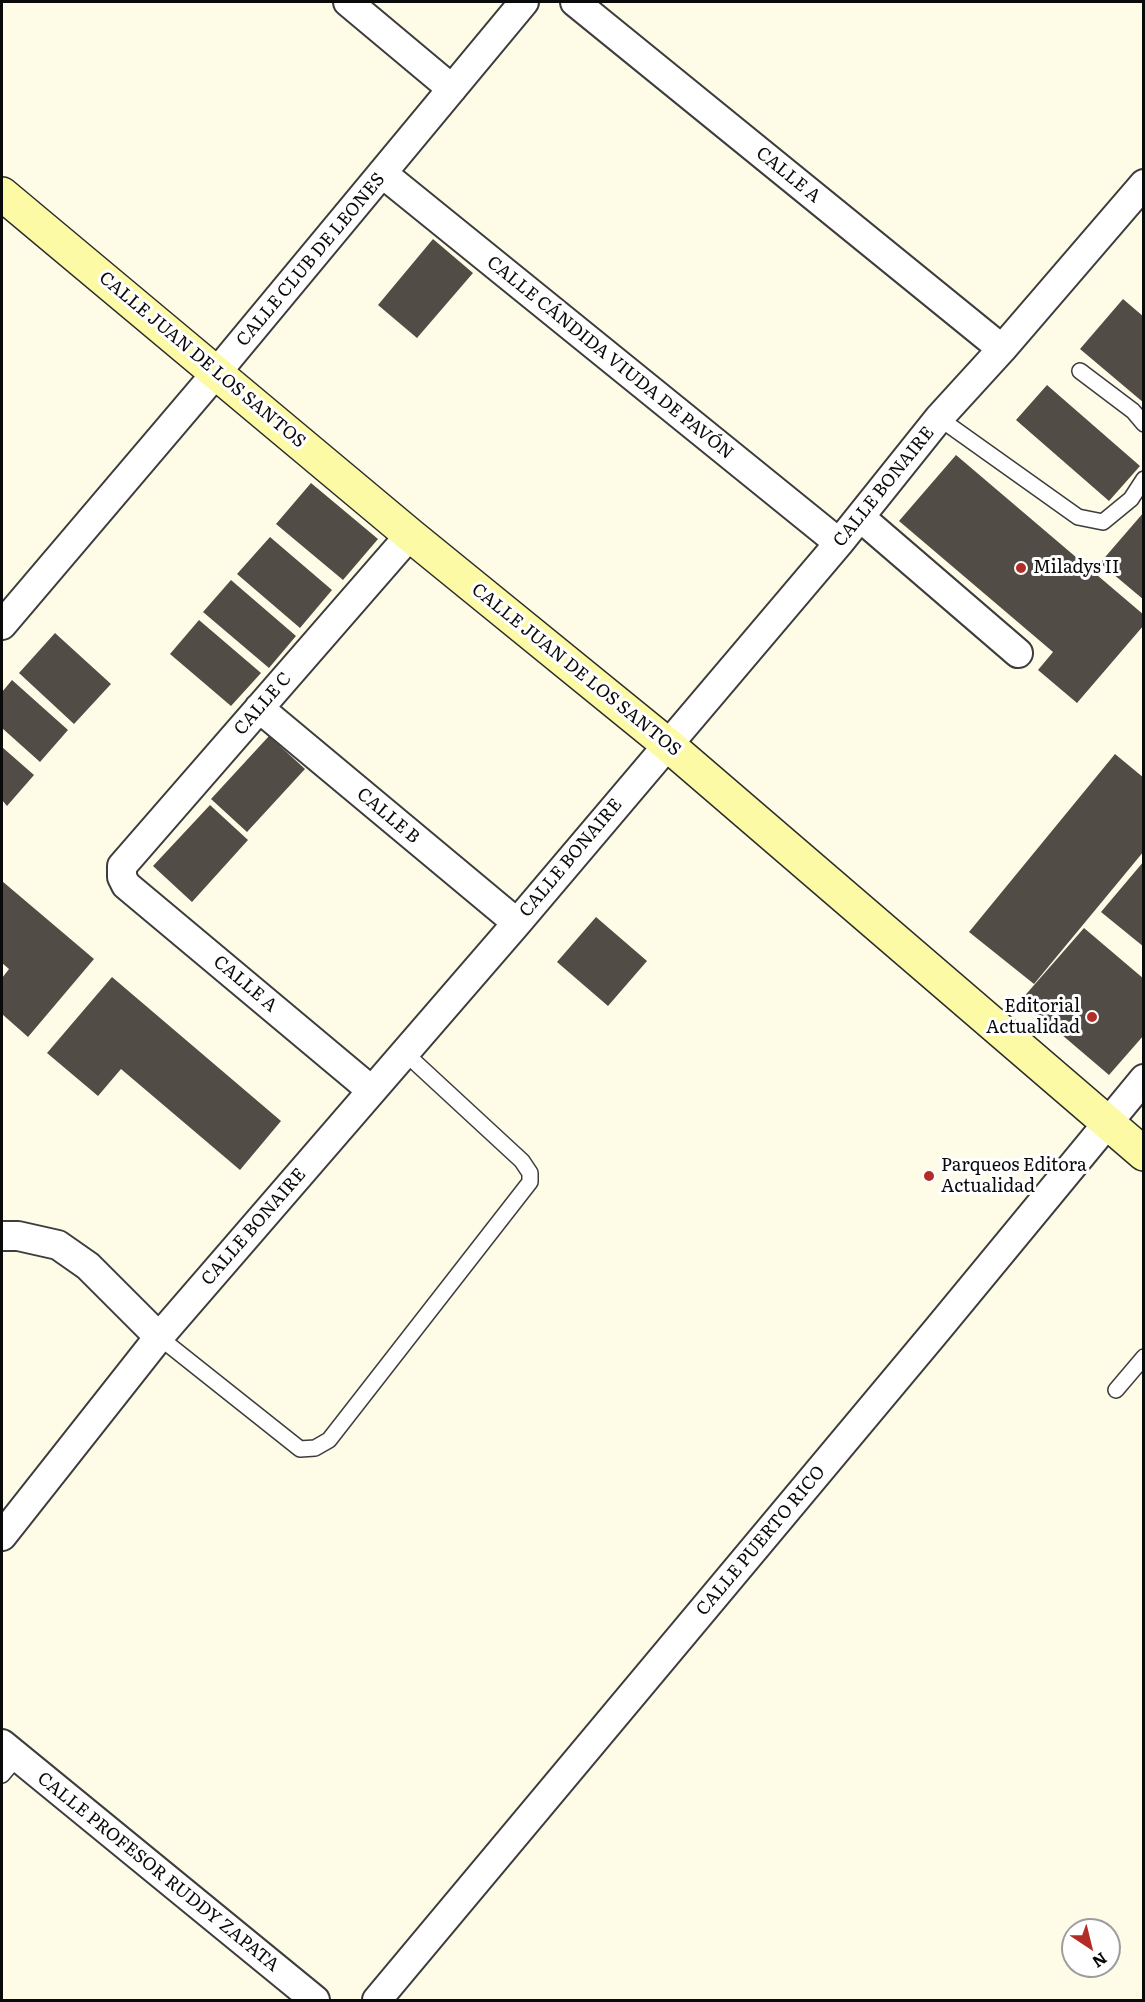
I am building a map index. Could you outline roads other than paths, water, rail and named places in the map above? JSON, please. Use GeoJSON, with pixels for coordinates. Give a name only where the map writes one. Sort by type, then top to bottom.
{"type":"FeatureCollection","features":[{"type":"Feature","properties":{"kind":"street"},"geometry":{"type":"LineString","coordinates":[[348,2],[452,89]]}},
{"type":"Feature","properties":{"kind":"street","name":"CALLE CLUB DE LEONES"},"geometry":{"type":"LineString","coordinates":[[2,626],[217,372],[524,2]]}},
{"type":"Feature","properties":{"kind":"street","name":"CALLE A"},"geometry":{"type":"LineString","coordinates":[[575,2],[1002,349]]}},
{"type":"Feature","properties":{"kind":"street","name":"CALLE CÁNDIDA VIUDA DE PAVÓN"},"geometry":{"type":"LineString","coordinates":[[382,173],[839,543]]}},
{"type":"Feature","properties":{"kind":"street","name":"CALLE BONAIRE"},"geometry":{"type":"LineString","coordinates":[[2,1536],[159,1336],[517,923],[839,543],[939,418],[1002,349],[1143,184]]}},
{"type":"Feature","properties":{"kind":"street","name":"CALLE JUAN DE LOS SANTOS"},"geometry":{"type":"LineString","coordinates":[[2,194],[410,535],[667,744],[1143,1154]]}},
{"type":"Feature","properties":{"kind":"street"},"geometry":{"type":"LineString","coordinates":[[860,517],[1018,653]]}},
{"type":"Feature","properties":{"kind":"street","name":"CALLE C"},"geometry":{"type":"LineString","coordinates":[[122,877],[122,866],[410,535]]}},
{"type":"Feature","properties":{"kind":"street","name":"CALLE B"},"geometry":{"type":"LineString","coordinates":[[259,708],[517,923]]}},
{"type":"Feature","properties":{"kind":"street","name":"CALLE A"},"geometry":{"type":"LineString","coordinates":[[122,877],[126,885],[371,1090]]}},
{"type":"Feature","properties":{"kind":"street","name":"CALLE PUERTO RICO"},"geometry":{"type":"LineString","coordinates":[[377,2001],[937,1330],[1143,1079]]}},
{"type":"Feature","properties":{"kind":"street"},"geometry":{"type":"LineString","coordinates":[[2,1236],[18,1236],[58,1245],[88,1266],[159,1336]]}},
{"type":"Feature","properties":{"kind":"street","name":"CALLE PROFESOR RUDDY ZAPATA"},"geometry":{"type":"LineString","coordinates":[[7,1759],[315,2001]]}},
{"type":"Feature","properties":{"kind":"lane"},"geometry":{"type":"LineString","coordinates":[[1080,371],[1133,411],[1143,424]]}},
{"type":"Feature","properties":{"kind":"lane"},"geometry":{"type":"LineString","coordinates":[[939,418],[1078,517],[1103,522],[1131,499],[1143,479]]}},
{"type":"Feature","properties":{"kind":"lane"},"geometry":{"type":"LineString","coordinates":[[159,1336],[300,1449],[315,1448],[329,1440],[530,1182],[530,1173],[522,1161],[404,1052]]}},
{"type":"Feature","properties":{"kind":"lane"},"geometry":{"type":"LineString","coordinates":[[1116,1390],[1143,1357]]}},
{"type":"Feature","properties":{"kind":"place","name":"Miladys II"},"geometry":{"type":"Point","coordinates":[1021,568]}},
{"type":"Feature","properties":{"kind":"place","name":"Editorial Actualidad"},"geometry":{"type":"Point","coordinates":[1092,1017]}},
{"type":"Feature","properties":{"kind":"place","name":"Parqueos Editora Actualidad"},"geometry":{"type":"Point","coordinates":[929,1176]}}]}
